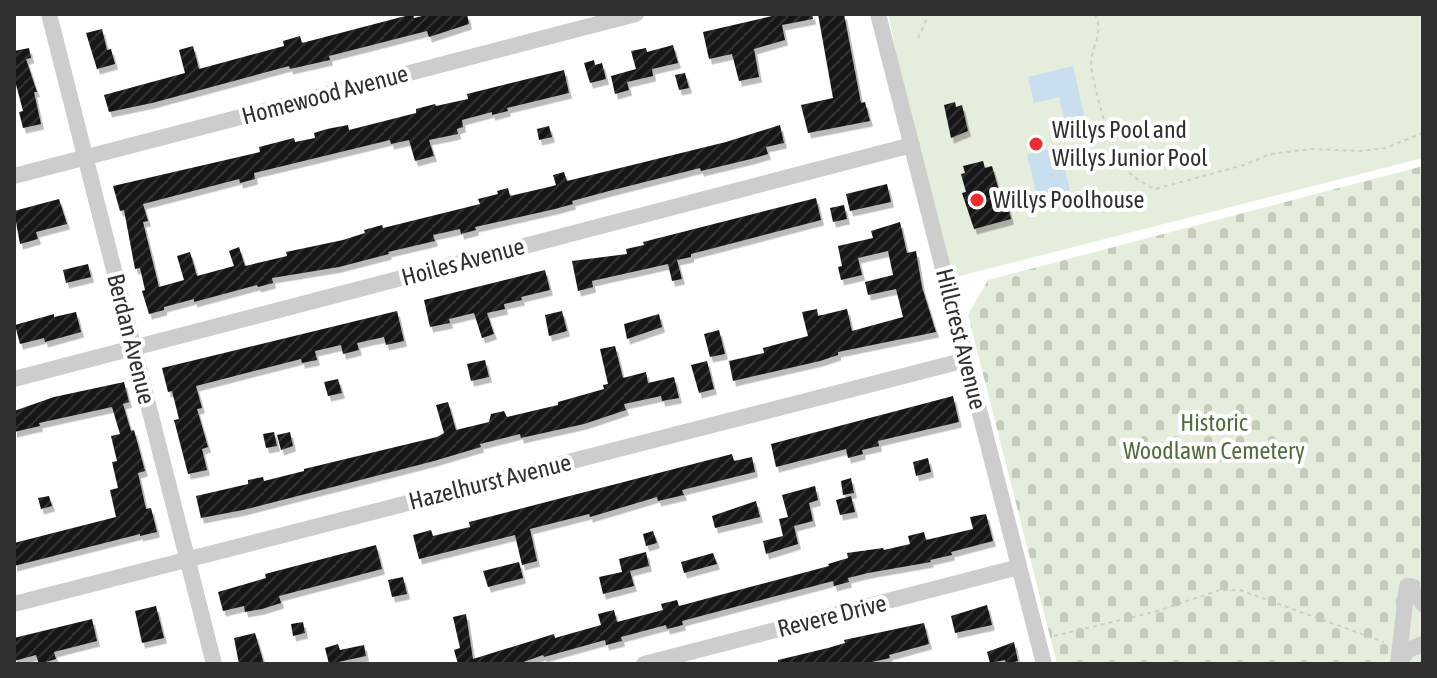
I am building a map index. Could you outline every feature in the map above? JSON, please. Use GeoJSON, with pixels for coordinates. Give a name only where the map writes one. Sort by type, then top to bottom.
{"type":"FeatureCollection","features":[{"type":"Feature","properties":{"kind":"street","name":"Berdan Avenue"},"geometry":{"type":"LineString","coordinates":[[49,14],[214,664]]}},
{"type":"Feature","properties":{"kind":"street","name":"Homewood Avenue"},"geometry":{"type":"LineString","coordinates":[[14,176],[636,14]]}},
{"type":"Feature","properties":{"kind":"street","name":"Hillcrest Avenue"},"geometry":{"type":"LineString","coordinates":[[878,14],[1044,664]]}},
{"type":"Feature","properties":{"kind":"street","name":"Hoiles Avenue"},"geometry":{"type":"LineString","coordinates":[[14,379],[912,145]]}},
{"type":"Feature","properties":{"kind":"street","name":"Hazelhurst Avenue"},"geometry":{"type":"LineString","coordinates":[[14,604],[966,360]]}},
{"type":"Feature","properties":{"kind":"street","name":"Revere Drive"},"geometry":{"type":"LineString","coordinates":[[644,664],[1019,567]]}},
{"type":"Feature","properties":{"kind":"street"},"geometry":{"type":"LineString","coordinates":[[1398,658],[1407,586],[1423,604]]}},
{"type":"Feature","properties":{"kind":"street"},"geometry":{"type":"LineString","coordinates":[[1398,658],[1423,644]]}},
{"type":"Feature","properties":{"kind":"path"},"geometry":{"type":"LineString","coordinates":[[918,38],[929,14]]}},
{"type":"Feature","properties":{"kind":"path"},"geometry":{"type":"LineString","coordinates":[[1095,14],[1100,24],[1091,63],[1118,160],[1134,178],[1155,189],[1244,165],[1270,154],[1312,149],[1361,151],[1385,148],[1423,133]]}},
{"type":"Feature","properties":{"kind":"path"},"geometry":{"type":"LineString","coordinates":[[1416,135],[1423,127]]}},
{"type":"Feature","properties":{"kind":"path"},"geometry":{"type":"LineString","coordinates":[[1037,639],[1154,612],[1220,590],[1240,590],[1398,658]]}},
{"type":"Feature","properties":{"kind":"green space"},"geometry":{"type":"Polygon","coordinates":[[[888,14],[1423,14],[1423,158],[944,280],[888,14]]]}},
{"type":"Feature","properties":{"kind":"green space","name":"Historic Woodlawn Cemetery"},"geometry":{"type":"Polygon","coordinates":[[[1423,166],[1423,664],[1057,664],[968,315],[988,280],[1423,166]]]}},
{"type":"Feature","properties":{"kind":"green space"},"geometry":{"type":"Polygon","coordinates":[[[1412,608],[1423,611],[1423,640],[1406,641],[1412,608]]]}},
{"type":"Feature","properties":{"kind":"water"},"geometry":{"type":"Polygon","coordinates":[[[1073,66],[1084,115],[1064,119],[1059,97],[1034,103],[1028,77],[1073,66]]]}},
{"type":"Feature","properties":{"kind":"water"},"geometry":{"type":"Polygon","coordinates":[[[1059,146],[1072,199],[1040,207],[1027,155],[1059,146]]]}},
{"type":"Feature","properties":{"kind":"building"},"geometry":{"type":"Polygon","coordinates":[[[413,14],[414,18],[430,14],[467,14],[469,24],[429,37],[427,31],[329,56],[330,60],[290,69],[289,66],[109,112],[104,95],[185,73],[179,50],[193,46],[199,69],[284,46],[283,41],[300,36],[302,43],[413,14]]]}},
{"type":"Feature","properties":{"kind":"building"},"geometry":{"type":"Polygon","coordinates":[[[781,14],[812,14],[813,19],[782,25],[785,40],[754,49],[759,77],[739,81],[732,54],[709,59],[703,32],[781,14]]]}},
{"type":"Feature","properties":{"kind":"building"},"geometry":{"type":"Polygon","coordinates":[[[818,14],[844,14],[861,103],[865,102],[870,121],[808,133],[801,105],[833,98],[818,14]]]}},
{"type":"Feature","properties":{"kind":"building"},"geometry":{"type":"Polygon","coordinates":[[[102,29],[107,50],[111,49],[115,64],[97,69],[86,33],[102,29]]]}},
{"type":"Feature","properties":{"kind":"building"},"geometry":{"type":"Polygon","coordinates":[[[673,45],[678,63],[652,69],[653,76],[627,82],[629,90],[615,94],[611,76],[636,69],[631,51],[646,48],[647,52],[673,45]]]}},
{"type":"Feature","properties":{"kind":"building"},"geometry":{"type":"Polygon","coordinates":[[[29,48],[31,58],[26,59],[37,92],[34,92],[41,124],[23,128],[19,112],[23,111],[14,77],[14,51],[29,48]]]}},
{"type":"Feature","properties":{"kind":"building"},"geometry":{"type":"Polygon","coordinates":[[[594,60],[595,65],[602,63],[606,79],[590,83],[584,63],[594,60]]]}},
{"type":"Feature","properties":{"kind":"building"},"geometry":{"type":"Polygon","coordinates":[[[564,70],[569,93],[507,108],[508,111],[462,120],[463,127],[457,129],[458,134],[429,140],[434,156],[415,161],[409,140],[391,144],[390,140],[254,173],[255,179],[240,183],[239,179],[143,204],[148,221],[143,222],[159,287],[184,280],[177,256],[190,252],[197,276],[234,266],[229,251],[239,247],[245,266],[287,256],[286,252],[343,240],[382,225],[383,228],[480,204],[478,199],[508,188],[510,196],[553,186],[556,185],[553,175],[564,172],[567,181],[726,142],[780,125],[784,143],[766,147],[768,154],[751,159],[701,171],[700,168],[609,191],[555,209],[475,227],[476,230],[461,234],[460,229],[433,235],[435,241],[389,254],[339,267],[272,278],[273,283],[194,302],[194,299],[149,314],[142,291],[145,290],[140,268],[135,269],[124,210],[120,211],[113,186],[260,152],[259,147],[294,138],[295,142],[315,138],[314,133],[327,129],[348,125],[349,130],[416,113],[416,109],[468,99],[467,94],[564,70]]]}},
{"type":"Feature","properties":{"kind":"building"},"geometry":{"type":"Polygon","coordinates":[[[685,73],[689,88],[679,90],[675,75],[685,73]]]}},
{"type":"Feature","properties":{"kind":"building"},"geometry":{"type":"Polygon","coordinates":[[[955,102],[956,107],[962,105],[968,131],[951,138],[944,105],[955,102]]]}},
{"type":"Feature","properties":{"kind":"building"},"geometry":{"type":"Polygon","coordinates":[[[549,126],[552,137],[539,140],[537,129],[549,126]]]}},
{"type":"Feature","properties":{"kind":"building","name":"Willys Poolhouse"},"geometry":{"type":"Polygon","coordinates":[[[983,161],[985,168],[992,166],[999,191],[1004,190],[1011,219],[974,229],[962,193],[966,192],[961,174],[965,173],[963,166],[983,161]]]}},
{"type":"Feature","properties":{"kind":"building"},"geometry":{"type":"Polygon","coordinates":[[[887,184],[891,202],[850,211],[846,194],[887,184]]]}},
{"type":"Feature","properties":{"kind":"building"},"geometry":{"type":"Polygon","coordinates":[[[816,198],[821,220],[691,254],[691,257],[677,260],[682,279],[672,281],[668,264],[592,281],[593,287],[578,291],[572,261],[627,254],[626,249],[644,245],[643,242],[816,198]]]}},
{"type":"Feature","properties":{"kind":"building"},"geometry":{"type":"Polygon","coordinates":[[[59,199],[67,224],[36,232],[38,239],[20,244],[14,211],[59,199]]]}},
{"type":"Feature","properties":{"kind":"building"},"geometry":{"type":"Polygon","coordinates":[[[844,205],[847,219],[833,222],[830,208],[844,205]]]}},
{"type":"Feature","properties":{"kind":"building"},"geometry":{"type":"Polygon","coordinates":[[[900,222],[907,253],[916,251],[922,287],[936,332],[838,352],[838,355],[820,361],[733,381],[729,361],[764,353],[763,348],[808,336],[802,312],[817,309],[818,316],[847,309],[852,331],[903,317],[896,289],[868,295],[865,282],[893,275],[888,251],[858,258],[862,275],[841,280],[838,267],[842,266],[838,246],[873,238],[871,231],[900,222]]]}},
{"type":"Feature","properties":{"kind":"building"},"geometry":{"type":"Polygon","coordinates":[[[88,264],[91,277],[66,283],[63,270],[88,264]]]}},
{"type":"Feature","properties":{"kind":"building"},"geometry":{"type":"Polygon","coordinates":[[[545,270],[550,290],[521,297],[522,300],[504,304],[505,309],[487,313],[494,334],[482,338],[474,313],[430,327],[424,300],[545,270]]]}},
{"type":"Feature","properties":{"kind":"building"},"geometry":{"type":"Polygon","coordinates":[[[397,311],[404,341],[386,345],[384,337],[357,343],[359,350],[343,354],[341,345],[315,351],[317,360],[302,363],[301,359],[196,386],[202,408],[197,409],[208,447],[202,449],[207,470],[188,474],[174,420],[179,419],[162,368],[397,311]]]}},
{"type":"Feature","properties":{"kind":"building"},"geometry":{"type":"Polygon","coordinates":[[[562,311],[567,331],[549,336],[545,315],[562,311]]]}},
{"type":"Feature","properties":{"kind":"building"},"geometry":{"type":"Polygon","coordinates":[[[76,312],[81,332],[45,342],[44,338],[20,344],[15,325],[54,314],[54,317],[76,312]]]}},
{"type":"Feature","properties":{"kind":"building"},"geometry":{"type":"Polygon","coordinates":[[[659,314],[662,327],[627,339],[624,324],[659,314]]]}},
{"type":"Feature","properties":{"kind":"building"},"geometry":{"type":"Polygon","coordinates":[[[719,330],[725,354],[710,357],[704,334],[719,330]]]}},
{"type":"Feature","properties":{"kind":"building"},"geometry":{"type":"Polygon","coordinates":[[[615,346],[623,378],[646,372],[648,383],[674,377],[679,398],[662,401],[661,396],[624,404],[626,410],[584,424],[521,438],[520,434],[480,444],[481,447],[434,461],[201,518],[196,496],[248,484],[248,480],[263,477],[264,481],[437,437],[444,433],[436,405],[448,402],[456,430],[489,422],[491,414],[504,411],[507,417],[558,405],[558,402],[604,389],[603,385],[608,384],[600,349],[615,346]]]}},
{"type":"Feature","properties":{"kind":"building"},"geometry":{"type":"Polygon","coordinates":[[[485,360],[489,377],[471,381],[467,364],[485,360]]]}},
{"type":"Feature","properties":{"kind":"building"},"geometry":{"type":"Polygon","coordinates":[[[707,361],[714,389],[699,393],[691,365],[707,361]]]}},
{"type":"Feature","properties":{"kind":"building"},"geometry":{"type":"Polygon","coordinates":[[[338,379],[342,393],[328,396],[324,382],[338,379]]]}},
{"type":"Feature","properties":{"kind":"building"},"geometry":{"type":"Polygon","coordinates":[[[124,382],[129,402],[123,404],[145,471],[138,473],[146,509],[151,508],[157,532],[14,566],[14,543],[116,517],[110,490],[118,488],[112,462],[117,461],[111,436],[120,434],[112,407],[39,423],[40,426],[14,432],[14,411],[54,397],[124,382]]]}},
{"type":"Feature","properties":{"kind":"building"},"geometry":{"type":"Polygon","coordinates":[[[953,396],[959,422],[878,441],[879,446],[862,450],[863,454],[848,458],[846,449],[776,467],[771,444],[953,396]]]}},
{"type":"Feature","properties":{"kind":"building"},"geometry":{"type":"Polygon","coordinates":[[[274,432],[277,446],[266,448],[263,434],[274,432]]]}},
{"type":"Feature","properties":{"kind":"building"},"geometry":{"type":"Polygon","coordinates":[[[290,432],[293,446],[281,450],[277,435],[290,432]]]}},
{"type":"Feature","properties":{"kind":"building"},"geometry":{"type":"Polygon","coordinates":[[[732,454],[734,461],[752,457],[755,472],[682,490],[684,495],[658,501],[657,497],[590,517],[589,514],[530,529],[537,561],[522,565],[515,535],[419,559],[413,535],[431,530],[433,536],[470,527],[469,522],[732,454]]]}},
{"type":"Feature","properties":{"kind":"building"},"geometry":{"type":"Polygon","coordinates":[[[928,458],[931,472],[916,476],[913,462],[928,458]]]}},
{"type":"Feature","properties":{"kind":"building"},"geometry":{"type":"Polygon","coordinates":[[[851,478],[854,493],[843,495],[841,481],[851,478]]]}},
{"type":"Feature","properties":{"kind":"building"},"geometry":{"type":"Polygon","coordinates":[[[815,486],[818,500],[809,503],[813,521],[794,526],[798,544],[766,554],[763,541],[783,536],[779,519],[788,517],[782,495],[815,486]]]}},
{"type":"Feature","properties":{"kind":"building"},"geometry":{"type":"Polygon","coordinates":[[[49,496],[52,506],[41,509],[38,498],[49,496]]]}},
{"type":"Feature","properties":{"kind":"building"},"geometry":{"type":"Polygon","coordinates":[[[851,496],[855,512],[840,515],[836,500],[851,496]]]}},
{"type":"Feature","properties":{"kind":"building"},"geometry":{"type":"Polygon","coordinates":[[[756,501],[760,517],[715,528],[712,516],[756,501]]]}},
{"type":"Feature","properties":{"kind":"building"},"geometry":{"type":"Polygon","coordinates":[[[986,514],[993,541],[951,552],[952,555],[931,562],[868,573],[848,578],[849,582],[834,586],[833,581],[682,621],[683,625],[667,629],[666,625],[621,637],[622,641],[606,645],[605,640],[518,664],[458,664],[454,650],[460,648],[453,617],[466,614],[473,659],[554,634],[555,638],[601,625],[598,614],[614,610],[617,622],[663,610],[661,604],[677,600],[679,606],[829,566],[848,558],[847,553],[910,544],[908,536],[924,532],[926,540],[973,529],[970,517],[986,514]]]}},
{"type":"Feature","properties":{"kind":"building"},"geometry":{"type":"Polygon","coordinates":[[[653,531],[657,543],[646,546],[643,534],[653,531]]]}},
{"type":"Feature","properties":{"kind":"building"},"geometry":{"type":"Polygon","coordinates":[[[376,545],[382,569],[279,596],[281,603],[262,609],[245,612],[244,606],[223,611],[218,592],[266,578],[265,574],[376,545]]]}},
{"type":"Feature","properties":{"kind":"building"},"geometry":{"type":"Polygon","coordinates":[[[646,552],[649,566],[630,571],[634,586],[603,594],[599,577],[622,572],[619,559],[646,552]]]}},
{"type":"Feature","properties":{"kind":"building"},"geometry":{"type":"Polygon","coordinates":[[[713,553],[717,564],[684,573],[681,562],[713,553]]]}},
{"type":"Feature","properties":{"kind":"building"},"geometry":{"type":"Polygon","coordinates":[[[519,562],[523,578],[488,587],[483,571],[519,562]]]}},
{"type":"Feature","properties":{"kind":"building"},"geometry":{"type":"Polygon","coordinates":[[[403,577],[407,594],[392,597],[388,580],[403,577]]]}},
{"type":"Feature","properties":{"kind":"building"},"geometry":{"type":"Polygon","coordinates":[[[987,605],[992,625],[955,633],[951,616],[987,605]]]}},
{"type":"Feature","properties":{"kind":"building"},"geometry":{"type":"Polygon","coordinates":[[[156,606],[164,638],[142,643],[135,611],[156,606]]]}},
{"type":"Feature","properties":{"kind":"building"},"geometry":{"type":"Polygon","coordinates":[[[92,619],[97,641],[54,652],[56,659],[39,664],[36,655],[14,661],[14,638],[92,619]]]}},
{"type":"Feature","properties":{"kind":"building"},"geometry":{"type":"Polygon","coordinates":[[[303,622],[305,633],[293,636],[291,624],[303,622]]]}},
{"type":"Feature","properties":{"kind":"building"},"geometry":{"type":"Polygon","coordinates":[[[924,623],[929,644],[889,655],[890,658],[863,664],[778,664],[778,660],[845,643],[844,640],[924,623]]]}},
{"type":"Feature","properties":{"kind":"building"},"geometry":{"type":"Polygon","coordinates":[[[255,633],[264,664],[239,664],[234,638],[255,633]]]}},
{"type":"Feature","properties":{"kind":"building"},"geometry":{"type":"Polygon","coordinates":[[[1014,642],[1018,661],[990,663],[987,652],[1014,642]]]}},
{"type":"Feature","properties":{"kind":"building"},"geometry":{"type":"Polygon","coordinates":[[[338,644],[340,650],[364,645],[366,656],[329,664],[325,648],[338,644]]]}},
{"type":"Feature","properties":{"kind":"place","name":"Willys Pool and Willys Junior Pool"},"geometry":{"type":"Point","coordinates":[1036,144]}},
{"type":"Feature","properties":{"kind":"place","name":"Willys Poolhouse"},"geometry":{"type":"Point","coordinates":[977,200]}}]}
